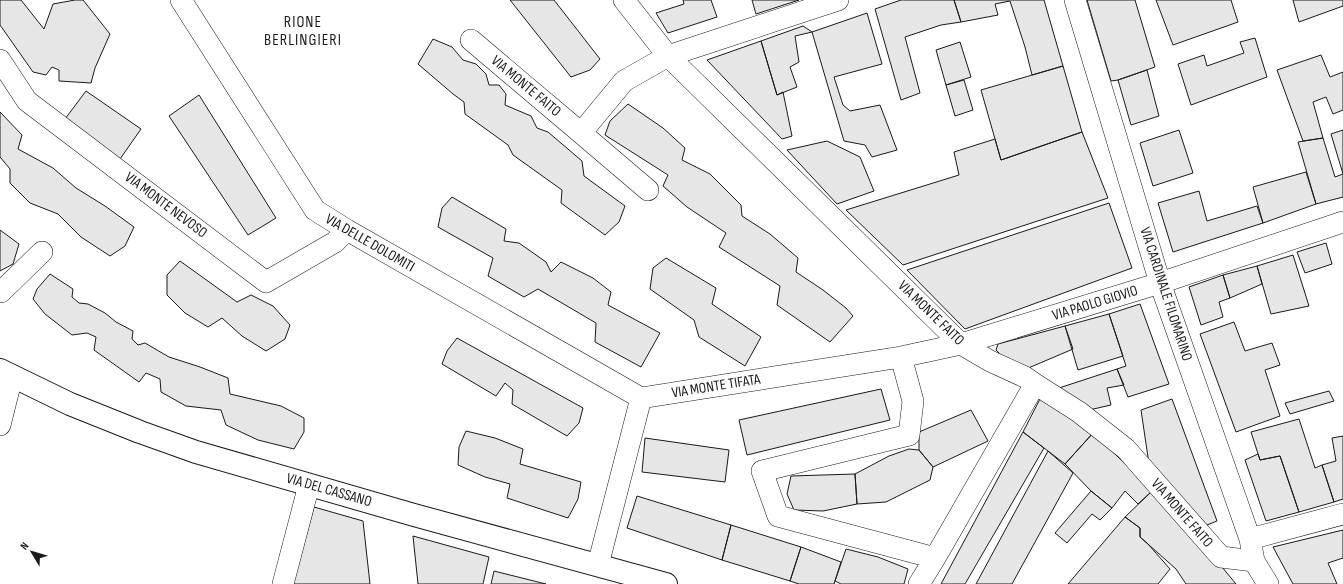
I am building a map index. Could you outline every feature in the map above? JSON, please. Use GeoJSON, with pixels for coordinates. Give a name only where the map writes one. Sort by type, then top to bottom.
{"type":"FeatureCollection","features":[{"type":"Feature","properties":{"kind":"main road","name":"VIA DEL CASSANO"},"geometry":{"type":"LineString","coordinates":[[6,374],[70,404],[140,432],[196,452],[414,515],[655,582]]}},
{"type":"Feature","properties":{"kind":"street","name":"VIA DELLE DOLOMITI"},"geometry":{"type":"LineString","coordinates":[[181,0],[315,210],[347,230],[641,398]]}},
{"type":"Feature","properties":{"kind":"street","name":"VIA MONTE FAITO"},"geometry":{"type":"LineString","coordinates":[[624,0],[668,56],[961,344],[1035,384],[1079,412],[1126,448],[1221,557],[1254,560]]}},
{"type":"Feature","properties":{"kind":"street"},"geometry":{"type":"LineString","coordinates":[[581,133],[624,81],[668,56],[838,0]]}},
{"type":"Feature","properties":{"kind":"street","name":"VIA CARDINALE FILOMARINO"},"geometry":{"type":"LineString","coordinates":[[1075,0],[1160,283],[1250,539],[1254,560],[1268,584]]}},
{"type":"Feature","properties":{"kind":"street","name":"VIA MONTE FAITO"},"geometry":{"type":"LineString","coordinates":[[471,40],[648,190]]}},
{"type":"Feature","properties":{"kind":"street","name":"VIA MONTE NEVOSO"},"geometry":{"type":"LineString","coordinates":[[0,60],[27,101],[266,282],[335,242],[347,230]]}},
{"type":"Feature","properties":{"kind":"street","name":"VIA PAOLO GIOVIO"},"geometry":{"type":"LineString","coordinates":[[961,344],[1160,283],[1343,222]]}},
{"type":"Feature","properties":{"kind":"street"},"geometry":{"type":"LineString","coordinates":[[0,292],[42,252]]}},
{"type":"Feature","properties":{"kind":"street","name":"VIA MONTE TIFATA"},"geometry":{"type":"LineString","coordinates":[[641,398],[901,357],[961,344]]}},
{"type":"Feature","properties":{"kind":"street"},"geometry":{"type":"LineString","coordinates":[[901,357],[913,401],[909,435],[762,471],[778,516],[935,558]]}},
{"type":"Feature","properties":{"kind":"street"},"geometry":{"type":"LineString","coordinates":[[0,425],[6,374]]}},
{"type":"Feature","properties":{"kind":"street"},"geometry":{"type":"LineString","coordinates":[[919,584],[1035,384]]}},
{"type":"Feature","properties":{"kind":"street"},"geometry":{"type":"LineString","coordinates":[[598,565],[641,398]]}},
{"type":"Feature","properties":{"kind":"street"},"geometry":{"type":"LineString","coordinates":[[283,584],[309,485]]}},
{"type":"Feature","properties":{"kind":"street"},"geometry":{"type":"LineString","coordinates":[[1250,539],[1343,514]]}},
{"type":"Feature","properties":{"kind":"building"},"geometry":{"type":"Polygon","coordinates":[[[0,0],[21,0],[44,29],[53,4],[83,0],[110,34],[95,68],[91,83],[59,81],[59,70],[52,67],[46,75],[33,72],[0,25],[0,0]]]}},
{"type":"Feature","properties":{"kind":"building"},"geometry":{"type":"Polygon","coordinates":[[[510,0],[554,0],[600,59],[590,70],[571,77],[510,0]]]}},
{"type":"Feature","properties":{"kind":"building"},"geometry":{"type":"Polygon","coordinates":[[[683,0],[711,0],[717,17],[668,33],[656,13],[684,4],[683,0]]]}},
{"type":"Feature","properties":{"kind":"building"},"geometry":{"type":"Polygon","coordinates":[[[752,0],[799,0],[756,14],[752,0]]]}},
{"type":"Feature","properties":{"kind":"building"},"geometry":{"type":"Polygon","coordinates":[[[901,0],[954,0],[961,22],[941,25],[905,37],[920,93],[901,100],[875,9],[901,0]]]}},
{"type":"Feature","properties":{"kind":"building"},"geometry":{"type":"Polygon","coordinates":[[[954,0],[1044,0],[1063,66],[1032,75],[1025,47],[1010,1],[995,4],[998,15],[961,22],[954,0]]]}},
{"type":"Feature","properties":{"kind":"building"},"geometry":{"type":"Polygon","coordinates":[[[1087,0],[1135,0],[1155,67],[1111,81],[1087,0]]]}},
{"type":"Feature","properties":{"kind":"building"},"geometry":{"type":"Polygon","coordinates":[[[1156,0],[1231,0],[1238,22],[1173,45],[1156,0]]]}},
{"type":"Feature","properties":{"kind":"building"},"geometry":{"type":"Polygon","coordinates":[[[1293,0],[1343,0],[1343,6],[1299,22],[1293,0]]]}},
{"type":"Feature","properties":{"kind":"building"},"geometry":{"type":"Polygon","coordinates":[[[867,13],[882,64],[834,77],[843,105],[850,111],[880,105],[897,150],[872,157],[865,145],[844,141],[812,32],[867,13]]]}},
{"type":"Feature","properties":{"kind":"building"},"geometry":{"type":"Polygon","coordinates":[[[803,26],[812,32],[795,36],[799,62],[790,67],[797,87],[777,95],[761,41],[803,26]]]}},
{"type":"Feature","properties":{"kind":"building"},"geometry":{"type":"Polygon","coordinates":[[[1255,38],[1267,77],[1191,105],[1178,64],[1204,55],[1207,66],[1244,53],[1240,42],[1255,38]]]}},
{"type":"Feature","properties":{"kind":"building"},"geometry":{"type":"Polygon","coordinates":[[[433,39],[452,47],[463,60],[476,64],[486,74],[489,85],[499,85],[506,94],[505,105],[531,116],[537,128],[548,132],[582,161],[584,176],[625,206],[619,222],[605,235],[561,203],[562,190],[513,155],[508,145],[465,114],[464,102],[418,64],[433,39]]]}},
{"type":"Feature","properties":{"kind":"building"},"geometry":{"type":"Polygon","coordinates":[[[761,41],[777,95],[783,92],[792,136],[782,139],[707,60],[761,41]]]}},
{"type":"Feature","properties":{"kind":"building"},"geometry":{"type":"Polygon","coordinates":[[[960,42],[971,77],[946,85],[936,50],[960,42]]]}},
{"type":"Feature","properties":{"kind":"building"},"geometry":{"type":"Polygon","coordinates":[[[1321,55],[1330,77],[1343,72],[1343,110],[1333,114],[1326,97],[1313,102],[1323,138],[1303,141],[1277,70],[1321,55]]]}},
{"type":"Feature","properties":{"kind":"building"},"geometry":{"type":"Polygon","coordinates":[[[1063,66],[1082,132],[1001,160],[981,90],[1063,66]]]}},
{"type":"Feature","properties":{"kind":"building"},"geometry":{"type":"Polygon","coordinates":[[[1147,70],[1159,116],[1131,125],[1118,80],[1147,70]]]}},
{"type":"Feature","properties":{"kind":"building"},"geometry":{"type":"Polygon","coordinates":[[[964,80],[973,110],[955,116],[946,85],[964,80]]]}},
{"type":"Feature","properties":{"kind":"building"},"geometry":{"type":"Polygon","coordinates":[[[86,91],[141,129],[120,159],[65,119],[86,91]]]}},
{"type":"Feature","properties":{"kind":"building"},"geometry":{"type":"Polygon","coordinates":[[[199,95],[276,218],[248,235],[169,116],[199,95]]]}},
{"type":"Feature","properties":{"kind":"building"},"geometry":{"type":"Polygon","coordinates":[[[628,104],[663,128],[685,148],[682,160],[710,174],[741,205],[742,216],[770,234],[798,258],[796,272],[823,290],[846,308],[853,316],[830,342],[777,305],[780,286],[719,247],[726,233],[687,207],[663,186],[668,175],[605,135],[610,121],[628,104]]]}},
{"type":"Feature","properties":{"kind":"building"},"geometry":{"type":"Polygon","coordinates":[[[0,112],[22,135],[18,149],[53,168],[76,188],[105,206],[134,227],[125,246],[110,256],[81,237],[58,214],[30,203],[10,183],[10,169],[0,157],[0,112]]]}},
{"type":"Feature","properties":{"kind":"building"},"geometry":{"type":"Polygon","coordinates":[[[1179,130],[1193,173],[1153,186],[1140,143],[1179,130]]]}},
{"type":"Feature","properties":{"kind":"building"},"geometry":{"type":"Polygon","coordinates":[[[1343,130],[1343,174],[1331,134],[1343,130]]]}},
{"type":"Feature","properties":{"kind":"building"},"geometry":{"type":"Polygon","coordinates":[[[1082,132],[1108,198],[903,265],[846,210],[959,175],[954,152],[995,139],[1001,160],[1082,132]]]}},
{"type":"Feature","properties":{"kind":"building"},"geometry":{"type":"Polygon","coordinates":[[[1323,138],[1335,177],[1343,174],[1343,197],[1316,204],[1298,142],[1323,138]]]}},
{"type":"Feature","properties":{"kind":"building"},"geometry":{"type":"Polygon","coordinates":[[[827,141],[860,157],[874,191],[837,204],[787,150],[827,141]]]}},
{"type":"Feature","properties":{"kind":"building"},"geometry":{"type":"Polygon","coordinates":[[[1306,172],[1316,204],[1263,223],[1253,187],[1306,172]]]}},
{"type":"Feature","properties":{"kind":"building"},"geometry":{"type":"Polygon","coordinates":[[[1199,191],[1207,221],[1257,206],[1263,223],[1173,252],[1158,203],[1199,191]]]}},
{"type":"Feature","properties":{"kind":"building"},"geometry":{"type":"Polygon","coordinates":[[[452,197],[506,229],[504,241],[519,243],[546,262],[551,272],[561,262],[593,278],[611,292],[608,305],[660,333],[641,367],[595,342],[596,323],[538,289],[524,297],[488,276],[493,258],[438,227],[442,208],[452,197]]]}},
{"type":"Feature","properties":{"kind":"building"},"geometry":{"type":"Polygon","coordinates":[[[1109,203],[1132,268],[965,329],[907,270],[1109,203]]]}},
{"type":"Feature","properties":{"kind":"building"},"geometry":{"type":"Polygon","coordinates":[[[0,230],[19,244],[13,264],[0,271],[0,230]]]}},
{"type":"Feature","properties":{"kind":"building"},"geometry":{"type":"Polygon","coordinates":[[[1326,243],[1332,264],[1305,273],[1297,252],[1326,243]]]}},
{"type":"Feature","properties":{"kind":"building"},"geometry":{"type":"Polygon","coordinates":[[[1293,255],[1309,306],[1271,314],[1257,266],[1293,255]]]}},
{"type":"Feature","properties":{"kind":"building"},"geometry":{"type":"Polygon","coordinates":[[[666,258],[716,288],[712,304],[761,337],[745,366],[699,337],[694,320],[650,289],[653,268],[666,258]]]}},
{"type":"Feature","properties":{"kind":"building"},"geometry":{"type":"Polygon","coordinates":[[[180,261],[237,302],[251,295],[273,306],[290,325],[285,339],[266,351],[242,336],[222,318],[208,327],[185,313],[167,295],[167,275],[180,261]]]}},
{"type":"Feature","properties":{"kind":"building"},"geometry":{"type":"Polygon","coordinates":[[[1257,266],[1262,284],[1230,298],[1223,275],[1257,266]]]}},
{"type":"Feature","properties":{"kind":"building"},"geometry":{"type":"Polygon","coordinates":[[[50,274],[73,289],[72,297],[79,303],[88,304],[133,331],[132,339],[138,345],[145,343],[169,357],[228,378],[230,394],[281,406],[304,418],[304,432],[294,449],[258,440],[226,425],[221,410],[186,406],[161,392],[160,379],[146,373],[139,382],[94,350],[96,337],[87,333],[72,335],[45,314],[33,299],[37,289],[50,274]]]}},
{"type":"Feature","properties":{"kind":"building"},"geometry":{"type":"Polygon","coordinates":[[[1223,275],[1230,298],[1219,302],[1223,317],[1201,325],[1189,287],[1223,275]]]}},
{"type":"Feature","properties":{"kind":"building"},"geometry":{"type":"Polygon","coordinates":[[[1140,304],[1169,384],[1128,397],[1117,369],[1126,366],[1109,314],[1140,304]]]}},
{"type":"Feature","properties":{"kind":"building"},"geometry":{"type":"Polygon","coordinates":[[[1109,314],[1123,356],[1078,370],[1065,326],[1109,314]]]}},
{"type":"Feature","properties":{"kind":"building"},"geometry":{"type":"Polygon","coordinates":[[[1234,322],[1245,351],[1272,343],[1280,365],[1265,370],[1280,416],[1236,432],[1200,334],[1234,322]]]}},
{"type":"Feature","properties":{"kind":"building"},"geometry":{"type":"Polygon","coordinates":[[[1065,326],[1073,349],[1026,369],[1001,355],[996,350],[998,344],[1065,326]]]}},
{"type":"Feature","properties":{"kind":"building"},"geometry":{"type":"Polygon","coordinates":[[[457,338],[583,408],[579,423],[567,436],[512,404],[513,390],[505,383],[496,396],[442,364],[447,351],[457,338]]]}},
{"type":"Feature","properties":{"kind":"building"},"geometry":{"type":"Polygon","coordinates":[[[1117,369],[1124,385],[1107,388],[1111,405],[1089,410],[1059,388],[1117,369]]]}},
{"type":"Feature","properties":{"kind":"building"},"geometry":{"type":"Polygon","coordinates":[[[881,389],[890,420],[747,455],[739,420],[881,389]]]}},
{"type":"Feature","properties":{"kind":"building"},"geometry":{"type":"Polygon","coordinates":[[[1329,391],[1334,401],[1290,414],[1285,403],[1329,391]]]}},
{"type":"Feature","properties":{"kind":"building"},"geometry":{"type":"Polygon","coordinates":[[[1042,395],[1093,433],[1065,464],[1023,432],[1042,395]]]}},
{"type":"Feature","properties":{"kind":"building"},"geometry":{"type":"Polygon","coordinates":[[[1172,399],[1217,521],[1207,525],[1149,464],[1141,410],[1172,399]]]}},
{"type":"Feature","properties":{"kind":"building"},"geometry":{"type":"Polygon","coordinates":[[[971,410],[988,441],[933,467],[919,450],[919,432],[971,410]]]}},
{"type":"Feature","properties":{"kind":"building"},"geometry":{"type":"Polygon","coordinates":[[[1299,419],[1315,468],[1322,465],[1334,502],[1299,512],[1280,456],[1260,460],[1251,432],[1299,419]]]}},
{"type":"Feature","properties":{"kind":"building"},"geometry":{"type":"Polygon","coordinates":[[[466,431],[495,438],[523,449],[520,464],[581,482],[578,499],[568,518],[507,498],[510,484],[485,477],[458,465],[459,447],[466,431]]]}},
{"type":"Feature","properties":{"kind":"building"},"geometry":{"type":"Polygon","coordinates":[[[1023,432],[1044,448],[965,584],[941,584],[1023,432]]]}},
{"type":"Feature","properties":{"kind":"building"},"geometry":{"type":"Polygon","coordinates":[[[1093,433],[1142,480],[1151,492],[1138,504],[1125,491],[1112,508],[1091,491],[1065,464],[1093,433]]]}},
{"type":"Feature","properties":{"kind":"building"},"geometry":{"type":"Polygon","coordinates":[[[1343,436],[1343,499],[1334,502],[1322,465],[1336,461],[1332,438],[1343,436]]]}},
{"type":"Feature","properties":{"kind":"building"},"geometry":{"type":"Polygon","coordinates":[[[645,438],[729,450],[725,482],[642,472],[645,438]]]}},
{"type":"Feature","properties":{"kind":"building"},"geometry":{"type":"Polygon","coordinates":[[[909,449],[919,450],[933,467],[930,480],[886,502],[857,504],[855,474],[889,456],[909,449]]]}},
{"type":"Feature","properties":{"kind":"building"},"geometry":{"type":"Polygon","coordinates":[[[1048,451],[1073,473],[1012,584],[976,584],[1048,451]]]}},
{"type":"Feature","properties":{"kind":"building"},"geometry":{"type":"Polygon","coordinates":[[[1258,454],[1260,460],[1280,456],[1299,512],[1266,521],[1245,460],[1258,454]]]}},
{"type":"Feature","properties":{"kind":"building"},"geometry":{"type":"Polygon","coordinates":[[[855,474],[857,504],[823,511],[794,510],[787,494],[791,476],[855,474]]]}},
{"type":"Feature","properties":{"kind":"building"},"geometry":{"type":"Polygon","coordinates":[[[1091,491],[1112,508],[1100,520],[1092,514],[1067,543],[1055,533],[1091,491]]]}},
{"type":"Feature","properties":{"kind":"building"},"geometry":{"type":"Polygon","coordinates":[[[1151,492],[1176,511],[1236,584],[1186,584],[1176,569],[1140,537],[1140,528],[1125,517],[1151,492]]]}},
{"type":"Feature","properties":{"kind":"building"},"geometry":{"type":"Polygon","coordinates":[[[637,496],[731,525],[722,560],[627,528],[637,496]]]}},
{"type":"Feature","properties":{"kind":"building"},"geometry":{"type":"Polygon","coordinates":[[[314,507],[363,521],[370,584],[293,584],[314,507]]]}},
{"type":"Feature","properties":{"kind":"building"},"geometry":{"type":"Polygon","coordinates":[[[1125,517],[1140,528],[1140,537],[1170,569],[1158,584],[1068,584],[1125,517]]]}},
{"type":"Feature","properties":{"kind":"building"},"geometry":{"type":"Polygon","coordinates":[[[731,525],[801,547],[790,581],[722,560],[731,525]]]}},
{"type":"Feature","properties":{"kind":"building"},"geometry":{"type":"Polygon","coordinates":[[[1343,530],[1343,558],[1328,563],[1337,584],[1293,584],[1273,547],[1343,530]]]}},
{"type":"Feature","properties":{"kind":"building"},"geometry":{"type":"Polygon","coordinates":[[[413,536],[489,557],[483,584],[418,584],[413,536]]]}},
{"type":"Feature","properties":{"kind":"building"},"geometry":{"type":"Polygon","coordinates":[[[801,547],[841,562],[834,584],[799,584],[790,581],[801,547]]]}},
{"type":"Feature","properties":{"kind":"building"},"geometry":{"type":"Polygon","coordinates":[[[846,549],[878,557],[908,569],[904,584],[841,584],[835,581],[846,549]]]}},
{"type":"Feature","properties":{"kind":"building"},"geometry":{"type":"Polygon","coordinates":[[[494,571],[546,584],[491,584],[494,571]]]}},
{"type":"Feature","properties":{"kind":"district","name":"RIONE BERLINGIERI"},"geometry":{"type":"Point","coordinates":[303,31]}}]}
